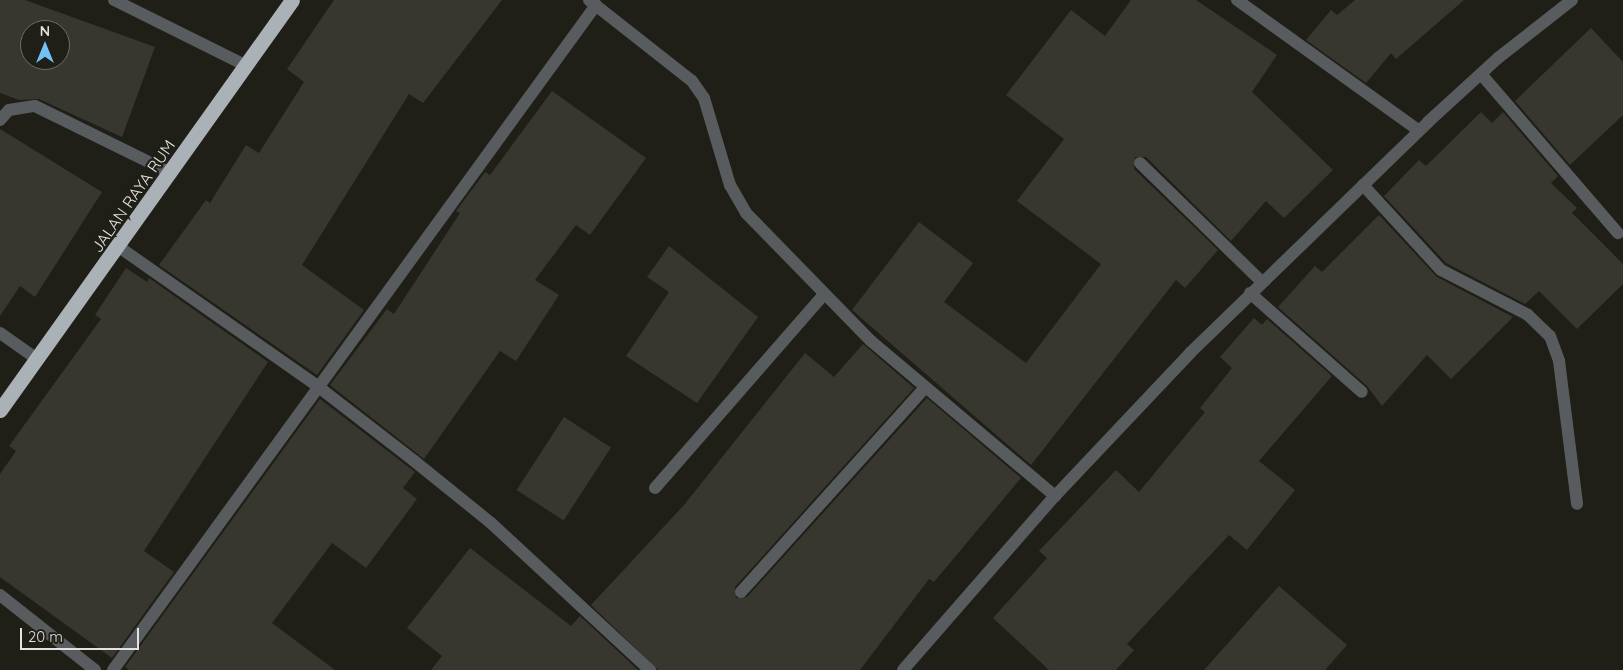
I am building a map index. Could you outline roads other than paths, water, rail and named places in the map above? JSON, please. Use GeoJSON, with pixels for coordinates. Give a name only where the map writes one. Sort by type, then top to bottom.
{"type":"FeatureCollection","features":[{"type":"Feature","properties":{"kind":"highway","name":"JALAN RAYA RUM"},"geometry":{"type":"LineString","coordinates":[[0,410],[119,247],[292,0]]}},
{"type":"Feature","properties":{"kind":"street"},"geometry":{"type":"LineString","coordinates":[[114,0],[247,66]]}},
{"type":"Feature","properties":{"kind":"street"},"geometry":{"type":"LineString","coordinates":[[1237,0],[1419,131]]}},
{"type":"Feature","properties":{"kind":"street"},"geometry":{"type":"LineString","coordinates":[[903,670],[1055,496],[1250,294],[1481,74],[1572,0]]}},
{"type":"Feature","properties":{"kind":"street"},"geometry":{"type":"LineString","coordinates":[[112,670],[592,2],[692,81],[704,98],[730,185],[746,213],[824,294],[925,388],[1055,496]]}},
{"type":"Feature","properties":{"kind":"street"},"geometry":{"type":"LineString","coordinates":[[1481,74],[1618,233]]}},
{"type":"Feature","properties":{"kind":"street"},"geometry":{"type":"LineString","coordinates":[[0,120],[9,110],[35,106],[170,173]]}},
{"type":"Feature","properties":{"kind":"street"},"geometry":{"type":"LineString","coordinates":[[1140,163],[1262,282]]}},
{"type":"Feature","properties":{"kind":"street"},"geometry":{"type":"LineString","coordinates":[[1363,185],[1441,270],[1528,315],[1550,336],[1559,361],[1577,504]]}},
{"type":"Feature","properties":{"kind":"street"},"geometry":{"type":"LineString","coordinates":[[119,247],[316,385],[491,523],[650,670]]}},
{"type":"Feature","properties":{"kind":"street"},"geometry":{"type":"LineString","coordinates":[[655,488],[824,294]]}},
{"type":"Feature","properties":{"kind":"street"},"geometry":{"type":"LineString","coordinates":[[1250,294],[1362,392]]}},
{"type":"Feature","properties":{"kind":"street"},"geometry":{"type":"LineString","coordinates":[[0,333],[37,359]]}},
{"type":"Feature","properties":{"kind":"street"},"geometry":{"type":"LineString","coordinates":[[741,592],[925,388]]}},
{"type":"Feature","properties":{"kind":"street"},"geometry":{"type":"LineString","coordinates":[[0,595],[95,670]]}}]}
